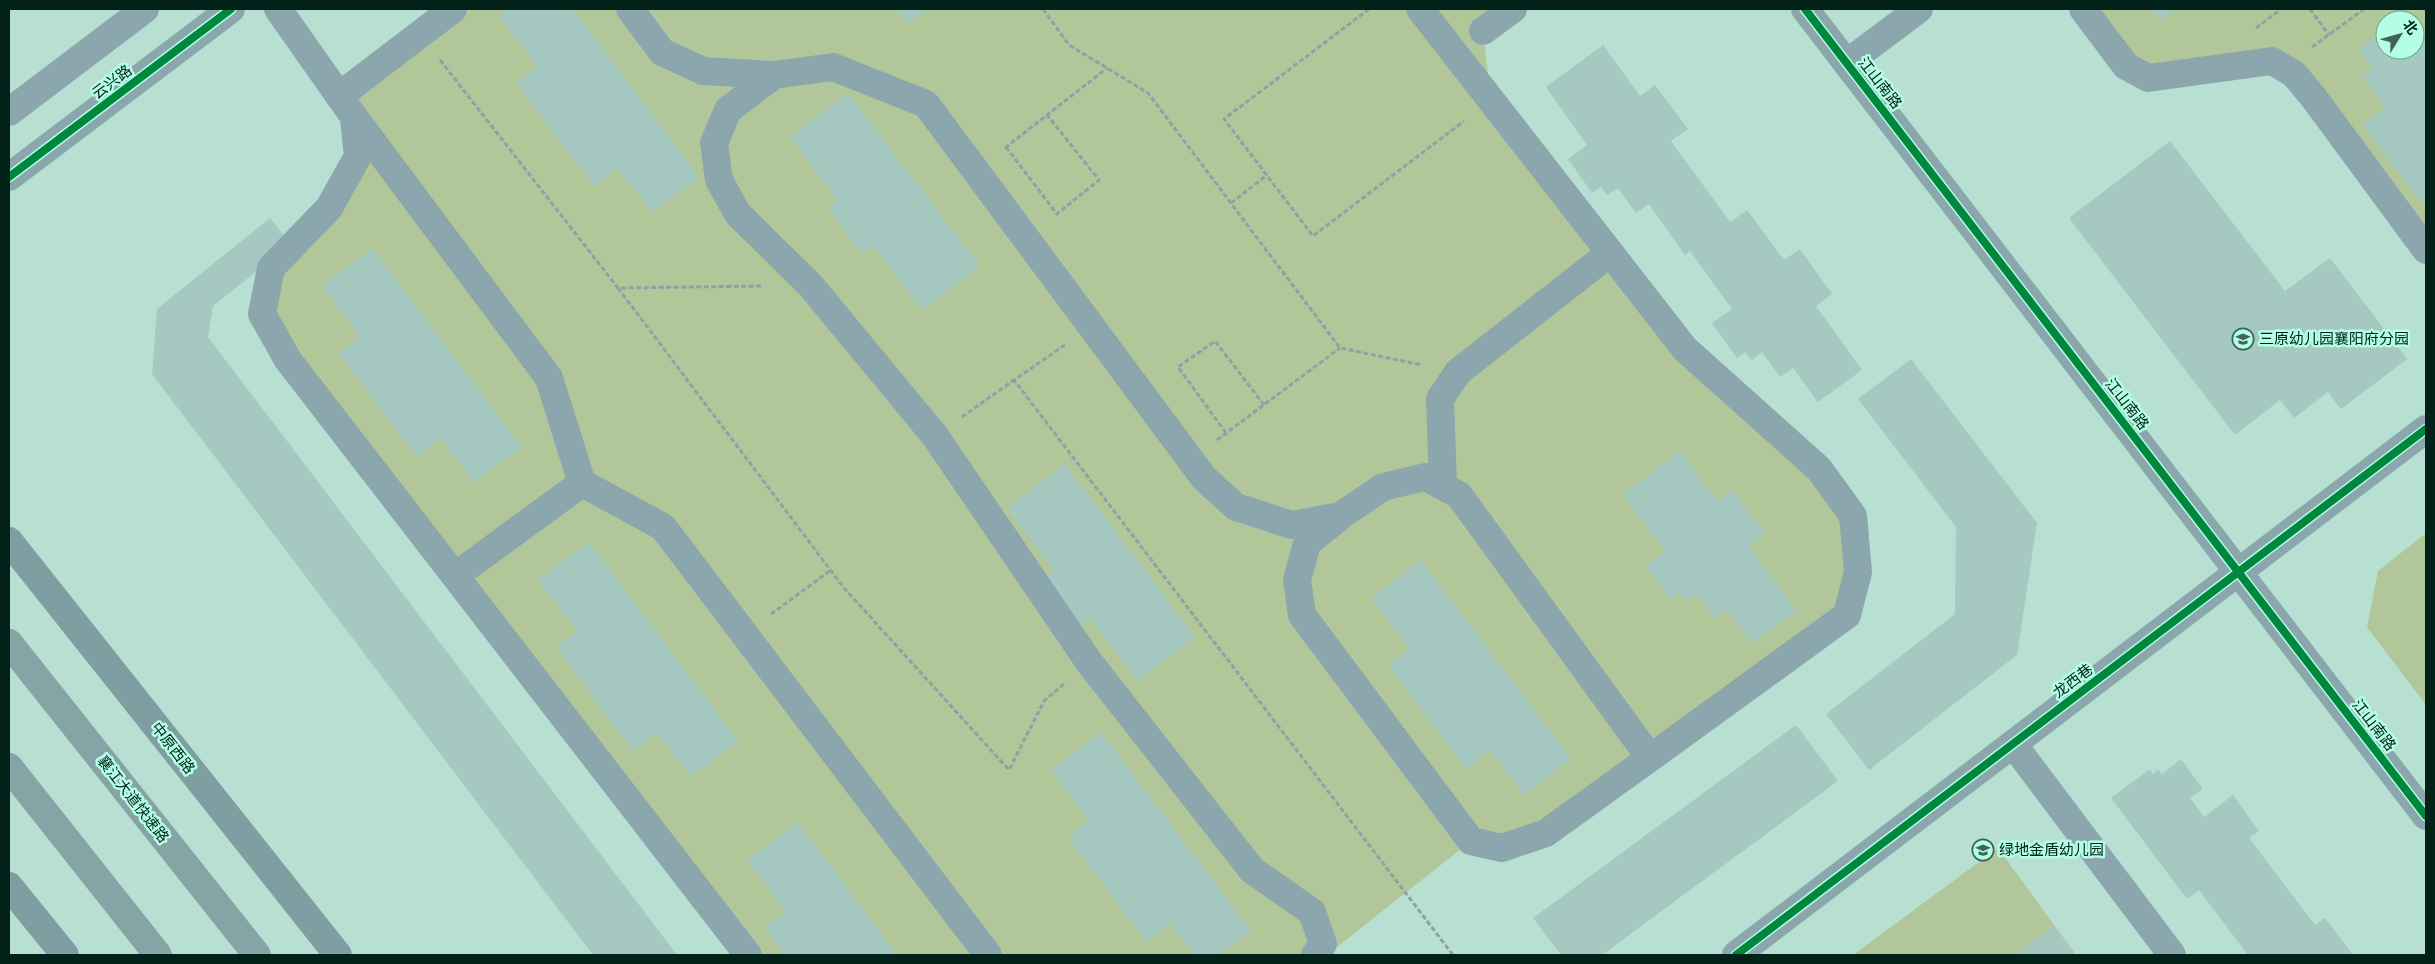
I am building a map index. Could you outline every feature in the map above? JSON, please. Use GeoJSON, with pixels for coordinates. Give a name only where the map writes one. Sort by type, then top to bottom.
{"type":"FeatureCollection","features":[{"type":"Feature","properties":{"kind":"highway","name":"襄江大道快速路"},"geometry":{"type":"LineString","coordinates":[[9,643],[257,955]]}},
{"type":"Feature","properties":{"kind":"highway"},"geometry":{"type":"LineString","coordinates":[[9,767],[158,955]]}},
{"type":"Feature","properties":{"kind":"main road","name":"中原西路"},"geometry":{"type":"LineString","coordinates":[[9,541],[338,955]]}},
{"type":"Feature","properties":{"kind":"main road"},"geometry":{"type":"LineString","coordinates":[[9,886],[65,955]]}},
{"type":"Feature","properties":{"kind":"street"},"geometry":{"type":"LineString","coordinates":[[9,112],[144,9]]}},
{"type":"Feature","properties":{"kind":"street","name":"云兴路"},"geometry":{"type":"LineString","coordinates":[[9,178],[231,9]]}},
{"type":"Feature","properties":{"kind":"street"},"geometry":{"type":"LineString","coordinates":[[278,9],[346,106],[549,378],[582,483],[663,527],[988,955]]}},
{"type":"Feature","properties":{"kind":"street"},"geometry":{"type":"LineString","coordinates":[[346,106],[420,34],[452,9]]}},
{"type":"Feature","properties":{"kind":"street"},"geometry":{"type":"LineString","coordinates":[[630,9],[662,52],[703,71],[774,74],[833,67],[926,104],[1204,478],[1236,508],[1292,525],[1340,516]]}},
{"type":"Feature","properties":{"kind":"street"},"geometry":{"type":"LineString","coordinates":[[1420,9],[1685,349],[1819,469],[1853,516],[1858,572],[1847,615],[1650,758],[1546,833],[1502,848],[1471,841],[1302,616],[1297,580],[1307,543],[1340,516],[1383,487],[1425,477],[1459,495],[1650,758]]}},
{"type":"Feature","properties":{"kind":"street"},"geometry":{"type":"LineString","coordinates":[[1483,31],[1513,9]]}},
{"type":"Feature","properties":{"kind":"street","name":"江山南路"},"geometry":{"type":"LineString","coordinates":[[1805,9],[2426,816]]}},
{"type":"Feature","properties":{"kind":"street"},"geometry":{"type":"LineString","coordinates":[[1847,63],[1919,9]]}},
{"type":"Feature","properties":{"kind":"street"},"geometry":{"type":"LineString","coordinates":[[2083,9],[2126,66],[2148,78],[2272,61],[2294,74],[2314,98],[2426,250]]}},
{"type":"Feature","properties":{"kind":"street"},"geometry":{"type":"LineString","coordinates":[[774,74],[728,110],[714,143],[719,180],[738,214],[811,286],[935,436],[1089,662],[1252,870],[1312,912],[1323,944],[1316,955]]}},
{"type":"Feature","properties":{"kind":"street"},"geometry":{"type":"LineString","coordinates":[[346,106],[358,156],[329,208],[270,268],[262,314],[288,360],[748,955]]}},
{"type":"Feature","properties":{"kind":"street"},"geometry":{"type":"LineString","coordinates":[[1443,486],[1440,399],[1458,372],[1610,253]]}},
{"type":"Feature","properties":{"kind":"street","name":"龙西巷"},"geometry":{"type":"LineString","coordinates":[[1736,955],[2426,429]]}},
{"type":"Feature","properties":{"kind":"street"},"geometry":{"type":"LineString","coordinates":[[455,576],[582,483]]}},
{"type":"Feature","properties":{"kind":"street"},"geometry":{"type":"LineString","coordinates":[[2013,744],[2172,955]]}},
{"type":"Feature","properties":{"kind":"path"},"geometry":{"type":"LineString","coordinates":[[1043,9],[1069,45],[1148,93],[1340,348],[1458,372]]}},
{"type":"Feature","properties":{"kind":"path"},"geometry":{"type":"LineString","coordinates":[[1369,9],[1224,119],[1313,236],[1491,101]]}},
{"type":"Feature","properties":{"kind":"path"},"geometry":{"type":"LineString","coordinates":[[2310,9],[2329,35]]}},
{"type":"Feature","properties":{"kind":"path"},"geometry":{"type":"LineString","coordinates":[[2284,68],[2364,9]]}},
{"type":"Feature","properties":{"kind":"path"},"geometry":{"type":"LineString","coordinates":[[420,34],[618,288],[844,588],[1008,770],[1044,701],[1089,662]]}},
{"type":"Feature","properties":{"kind":"path"},"geometry":{"type":"LineString","coordinates":[[975,171],[1107,68]]}},
{"type":"Feature","properties":{"kind":"path"},"geometry":{"type":"LineString","coordinates":[[1006,147],[1057,214],[1099,180],[1047,115]]}},
{"type":"Feature","properties":{"kind":"path"},"geometry":{"type":"LineString","coordinates":[[1232,204],[1267,175]]}},
{"type":"Feature","properties":{"kind":"path"},"geometry":{"type":"LineString","coordinates":[[618,288],[811,286]]}},
{"type":"Feature","properties":{"kind":"path"},"geometry":{"type":"LineString","coordinates":[[935,436],[1091,326]]}},
{"type":"Feature","properties":{"kind":"path"},"geometry":{"type":"LineString","coordinates":[[1226,433],[1178,367],[1214,340],[1264,405]]}},
{"type":"Feature","properties":{"kind":"path"},"geometry":{"type":"LineString","coordinates":[[1190,460],[1340,348]]}},
{"type":"Feature","properties":{"kind":"path"},"geometry":{"type":"LineString","coordinates":[[1014,380],[1453,955]]}},
{"type":"Feature","properties":{"kind":"path"},"geometry":{"type":"LineString","coordinates":[[744,633],[831,570]]}},
{"type":"Feature","properties":{"kind":"green space"},"geometry":{"type":"Polygon","coordinates":[[[453,9],[1513,9],[1483,31],[1491,101],[1685,349],[1853,516],[1847,615],[1546,833],[1471,841],[1327,955],[748,955],[262,314],[271,268],[358,156],[339,96],[453,9]]]}},
{"type":"Feature","properties":{"kind":"green space"},"geometry":{"type":"Polygon","coordinates":[[[2082,9],[2426,9],[2426,250],[2294,74],[2148,78],[2082,9]]]}},
{"type":"Feature","properties":{"kind":"green space"},"geometry":{"type":"Polygon","coordinates":[[[2426,533],[2426,705],[2367,627],[2378,571],[2426,533]]]}},
{"type":"Feature","properties":{"kind":"green space"},"geometry":{"type":"Polygon","coordinates":[[[1998,848],[2076,955],[1853,955],[1998,848]]]}},
{"type":"Feature","properties":{"kind":"building"},"geometry":{"type":"Polygon","coordinates":[[[508,9],[573,9],[699,177],[652,212],[618,168],[594,186],[516,83],[537,66],[499,16],[508,9]]]}},
{"type":"Feature","properties":{"kind":"building"},"geometry":{"type":"Polygon","coordinates":[[[897,9],[928,9],[908,24],[897,9]]]}},
{"type":"Feature","properties":{"kind":"building"},"geometry":{"type":"Polygon","coordinates":[[[2151,9],[2176,9],[2160,21],[2151,9]]]}},
{"type":"Feature","properties":{"kind":"building"},"geometry":{"type":"Polygon","coordinates":[[[2375,37],[2375,60],[2425,60],[2425,38],[2426,39],[2426,208],[2363,125],[2386,107],[2362,76],[2373,68],[2359,49],[2375,37]]]}},
{"type":"Feature","properties":{"kind":"building"},"geometry":{"type":"Polygon","coordinates":[[[1603,45],[1640,96],[1655,85],[1688,129],[1671,141],[1730,222],[1747,210],[1784,260],[1800,249],[1832,294],[1816,306],[1862,370],[1818,402],[1793,368],[1780,377],[1762,352],[1752,360],[1745,352],[1737,358],[1712,323],[1732,309],[1690,251],[1685,255],[1649,204],[1636,213],[1618,188],[1607,195],[1601,187],[1592,193],[1568,159],[1587,145],[1546,87],[1603,45]]]}},
{"type":"Feature","properties":{"kind":"building"},"geometry":{"type":"Polygon","coordinates":[[[848,93],[980,266],[922,310],[873,246],[862,254],[827,207],[837,199],[790,137],[848,93]]]}},
{"type":"Feature","properties":{"kind":"building"},"geometry":{"type":"Polygon","coordinates":[[[2170,141],[2285,291],[2330,258],[2407,359],[2341,409],[2328,392],[2294,418],[2280,400],[2235,435],[2069,218],[2170,141]]]}},
{"type":"Feature","properties":{"kind":"building"},"geometry":{"type":"Polygon","coordinates":[[[270,218],[291,244],[213,306],[208,337],[677,955],[593,955],[152,374],[157,309],[270,218]]]}},
{"type":"Feature","properties":{"kind":"building"},"geometry":{"type":"Polygon","coordinates":[[[372,248],[522,447],[474,483],[441,438],[417,457],[339,353],[360,337],[322,286],[372,248]]]}},
{"type":"Feature","properties":{"kind":"building"},"geometry":{"type":"Polygon","coordinates":[[[1911,359],[2037,523],[2017,655],[1869,770],[1826,714],[1955,614],[1956,527],[1858,399],[1911,359]]]}},
{"type":"Feature","properties":{"kind":"building"},"geometry":{"type":"Polygon","coordinates":[[[1680,451],[1717,501],[1732,490],[1766,534],[1749,546],[1797,611],[1752,644],[1727,609],[1715,619],[1696,594],[1685,601],[1680,593],[1671,599],[1646,565],[1665,551],[1623,494],[1680,451]]]}},
{"type":"Feature","properties":{"kind":"building"},"geometry":{"type":"Polygon","coordinates":[[[1065,464],[1195,637],[1138,681],[1089,617],[1078,626],[1043,579],[1054,571],[1007,508],[1065,464]]]}},
{"type":"Feature","properties":{"kind":"building"},"geometry":{"type":"Polygon","coordinates":[[[589,542],[739,741],[691,777],[657,733],[633,751],[556,647],[577,631],[538,580],[589,542]]]}},
{"type":"Feature","properties":{"kind":"building"},"geometry":{"type":"Polygon","coordinates":[[[1421,560],[1571,759],[1524,795],[1490,750],[1466,769],[1388,665],[1410,649],[1371,598],[1421,560]]]}},
{"type":"Feature","properties":{"kind":"building"},"geometry":{"type":"Polygon","coordinates":[[[1796,725],[1838,781],[1602,955],[1561,955],[1533,918],[1796,725]]]}},
{"type":"Feature","properties":{"kind":"building"},"geometry":{"type":"Polygon","coordinates":[[[1101,732],[1251,931],[1218,955],[1194,955],[1170,923],[1146,941],[1068,837],[1089,821],[1051,770],[1101,732]]]}},
{"type":"Feature","properties":{"kind":"building"},"geometry":{"type":"Polygon","coordinates":[[[2181,759],[2203,789],[2190,798],[2204,817],[2233,795],[2259,831],[2249,838],[2315,925],[2325,918],[2353,955],[2248,955],[2199,890],[2187,899],[2111,798],[2150,769],[2153,774],[2158,769],[2162,774],[2181,759]]]}},
{"type":"Feature","properties":{"kind":"building"},"geometry":{"type":"Polygon","coordinates":[[[798,822],[897,955],[785,955],[764,927],[786,911],[747,860],[798,822]]]}},
{"type":"Feature","properties":{"kind":"building"},"geometry":{"type":"Polygon","coordinates":[[[2054,926],[2076,955],[2014,955],[2054,926]]]}},
{"type":"Feature","properties":{"kind":"cycle path"},"geometry":{"type":"LineString","coordinates":[[9,177],[231,9]]}},
{"type":"Feature","properties":{"kind":"cycle path"},"geometry":{"type":"LineString","coordinates":[[1805,9],[2426,816]]}},
{"type":"Feature","properties":{"kind":"cycle path"},"geometry":{"type":"LineString","coordinates":[[1736,955],[2426,429]]}},
{"type":"Feature","properties":{"kind":"place","name":"三原幼儿园襄阳府分园"},"geometry":{"type":"Point","coordinates":[2243,339]}},
{"type":"Feature","properties":{"kind":"place","name":"绿地金盾幼儿园"},"geometry":{"type":"Point","coordinates":[1983,850]}}]}
